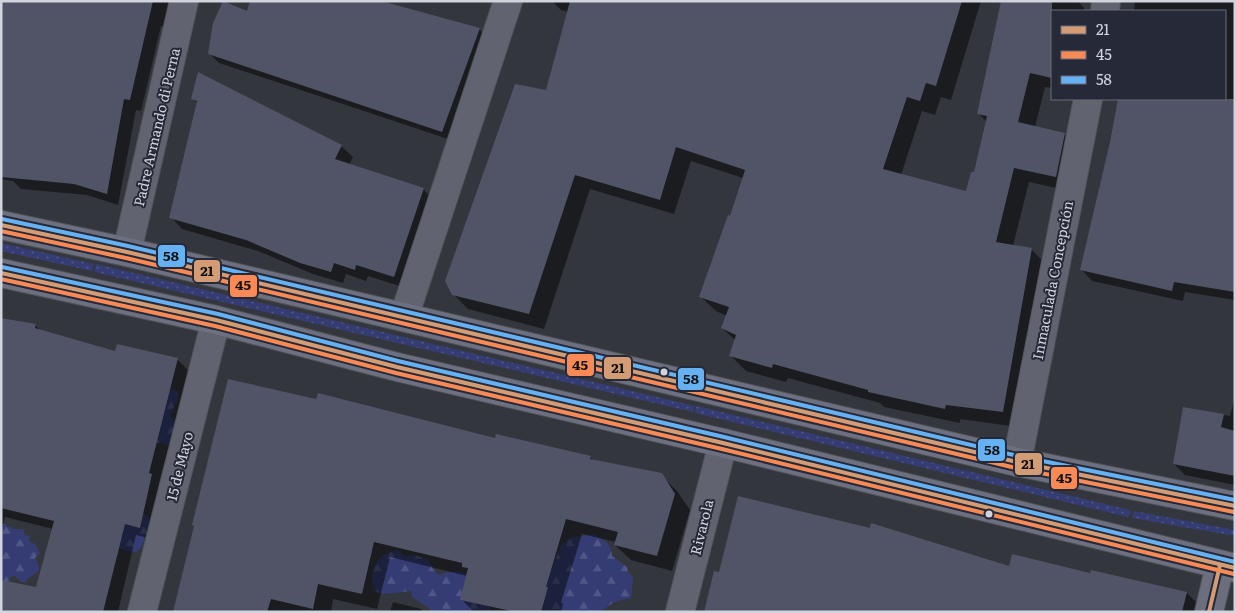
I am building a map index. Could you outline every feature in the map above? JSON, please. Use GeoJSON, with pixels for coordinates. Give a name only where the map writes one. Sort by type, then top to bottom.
{"type":"FeatureCollection","features":[{"type":"Feature","properties":{"kind":"highway"},"geometry":{"type":"LineString","coordinates":[[1,225],[127,252],[1017,462],[1235,506]]}},
{"type":"Feature","properties":{"kind":"highway"},"geometry":{"type":"LineString","coordinates":[[1,273],[216,320],[397,366],[723,443],[1228,567]]}},
{"type":"Feature","properties":{"kind":"main road"},"geometry":{"type":"LineString","coordinates":[[1209,612],[1228,567]]}},
{"type":"Feature","properties":{"kind":"street","name":"Padre Armando di Perna"},"geometry":{"type":"LineString","coordinates":[[127,252],[184,1]]}},
{"type":"Feature","properties":{"kind":"street"},"geometry":{"type":"LineString","coordinates":[[404,317],[508,1]]}},
{"type":"Feature","properties":{"kind":"street","name":"Inmaculada Concepción"},"geometry":{"type":"LineString","coordinates":[[1017,462],[1088,100]]}},
{"type":"Feature","properties":{"kind":"street","name":"15 de Mayo"},"geometry":{"type":"LineString","coordinates":[[142,612],[216,320]]}},
{"type":"Feature","properties":{"kind":"street","name":"Rivarola"},"geometry":{"type":"LineString","coordinates":[[680,612],[723,443]]}},
{"type":"Feature","properties":{"kind":"green space"},"geometry":{"type":"Polygon","coordinates":[[[1,243],[94,264],[92,271],[1,251],[1,243]]]}},
{"type":"Feature","properties":{"kind":"green space"},"geometry":{"type":"Polygon","coordinates":[[[96,264],[695,406],[693,412],[94,272],[96,264]]]}},
{"type":"Feature","properties":{"kind":"green space"},"geometry":{"type":"Polygon","coordinates":[[[167,389],[175,390],[179,393],[170,417],[174,419],[177,430],[171,434],[171,444],[165,445],[164,442],[154,442],[167,389]]]}},
{"type":"Feature","properties":{"kind":"green space"},"geometry":{"type":"Polygon","coordinates":[[[696,406],[1130,510],[1131,513],[1128,517],[695,413],[696,406]]]}},
{"type":"Feature","properties":{"kind":"green space"},"geometry":{"type":"Polygon","coordinates":[[[1134,511],[1235,530],[1235,536],[1132,518],[1134,511]]]}},
{"type":"Feature","properties":{"kind":"green space"},"geometry":{"type":"Polygon","coordinates":[[[139,513],[147,515],[151,524],[150,535],[145,536],[142,546],[136,552],[119,548],[115,551],[118,554],[116,557],[95,515],[139,513]]]}},
{"type":"Feature","properties":{"kind":"green space"},"geometry":{"type":"Polygon","coordinates":[[[1,524],[6,524],[7,527],[13,529],[23,529],[25,535],[29,536],[30,542],[35,544],[40,553],[35,558],[39,566],[38,572],[27,579],[26,582],[21,582],[14,575],[10,578],[10,581],[1,584],[1,524]]]}},
{"type":"Feature","properties":{"kind":"green space"},"geometry":{"type":"Polygon","coordinates":[[[592,534],[606,542],[612,552],[612,556],[627,567],[628,572],[633,577],[631,598],[612,604],[602,612],[532,612],[562,544],[570,538],[592,534]]]}},
{"type":"Feature","properties":{"kind":"green space"},"geometry":{"type":"Polygon","coordinates":[[[397,550],[406,556],[415,555],[429,560],[433,569],[439,575],[454,572],[464,574],[474,583],[492,612],[431,612],[429,608],[411,596],[412,591],[383,594],[373,591],[372,576],[375,564],[389,552],[397,550]]]}},
{"type":"Feature","properties":{"kind":"building"},"geometry":{"type":"Polygon","coordinates":[[[1,1],[153,1],[130,100],[124,99],[107,194],[74,184],[1,177],[1,1]]]}},
{"type":"Feature","properties":{"kind":"building"},"geometry":{"type":"Polygon","coordinates":[[[223,1],[247,11],[250,1],[381,1],[480,28],[442,132],[208,54],[213,23],[223,1]]]}},
{"type":"Feature","properties":{"kind":"building"},"geometry":{"type":"Polygon","coordinates":[[[570,1],[962,1],[936,86],[926,83],[920,101],[907,97],[883,169],[966,191],[971,172],[974,172],[987,116],[977,114],[1001,1],[1052,1],[1051,78],[1030,73],[1018,122],[1065,133],[1056,177],[1014,168],[996,242],[1032,248],[1003,412],[946,405],[945,409],[868,392],[868,390],[773,364],[772,368],[729,356],[736,335],[721,328],[729,307],[699,297],[728,215],[730,216],[745,170],[676,147],[660,200],[575,175],[529,314],[452,295],[445,281],[515,84],[546,90],[570,1]]]}},
{"type":"Feature","properties":{"kind":"building"},"geometry":{"type":"Polygon","coordinates":[[[198,72],[342,145],[335,159],[424,188],[394,277],[356,265],[355,270],[334,263],[331,272],[300,263],[246,240],[169,218],[197,101],[191,99],[198,72]]]}},
{"type":"Feature","properties":{"kind":"building"},"geometry":{"type":"Polygon","coordinates":[[[1235,99],[1235,292],[1174,282],[1172,291],[1080,270],[1118,100],[1235,99]]]}},
{"type":"Feature","properties":{"kind":"building"},"geometry":{"type":"Polygon","coordinates":[[[1,318],[36,324],[35,328],[115,351],[117,344],[178,358],[149,473],[152,474],[140,528],[125,524],[103,612],[1,612],[1,580],[36,587],[54,521],[1,508],[1,318]]]}},
{"type":"Feature","properties":{"kind":"building"},"geometry":{"type":"Polygon","coordinates":[[[228,379],[316,399],[318,393],[495,438],[496,434],[591,456],[590,459],[662,473],[675,494],[657,556],[614,545],[618,532],[566,519],[546,587],[548,587],[541,612],[516,612],[460,600],[468,568],[462,567],[462,563],[374,542],[362,594],[318,584],[313,609],[271,599],[267,612],[173,612],[228,379]]]}},
{"type":"Feature","properties":{"kind":"building"},"geometry":{"type":"Polygon","coordinates":[[[1183,407],[1224,414],[1221,427],[1235,431],[1235,476],[1173,464],[1183,407]]]}},
{"type":"Feature","properties":{"kind":"building"},"geometry":{"type":"Polygon","coordinates":[[[738,496],[870,528],[871,523],[1009,566],[1012,554],[1090,573],[1091,570],[1187,592],[1182,612],[704,612],[714,571],[719,572],[738,496]]]}},
{"type":"Feature","properties":{"kind":"transit line","name":"58"},"geometry":{"type":"LineString","coordinates":[[2,219],[128,246],[1018,456],[1235,500]]}},
{"type":"Feature","properties":{"kind":"transit line","name":"21"},"geometry":{"type":"LineString","coordinates":[[1,225],[127,252],[1017,462],[1235,506]]}},
{"type":"Feature","properties":{"kind":"transit line","name":"45"},"geometry":{"type":"LineString","coordinates":[[1,231],[126,258],[1016,468],[1234,512]]}},
{"type":"Feature","properties":{"kind":"transit line","name":"58"},"geometry":{"type":"LineString","coordinates":[[2,267],[218,314],[398,361],[724,437],[1235,562]]}},
{"type":"Feature","properties":{"kind":"transit line","name":"21"},"geometry":{"type":"LineString","coordinates":[[1,273],[216,320],[397,367],[723,443],[1235,568]]}},
{"type":"Feature","properties":{"kind":"transit line","name":"45"},"geometry":{"type":"LineString","coordinates":[[1,279],[215,326],[396,373],[722,449],[1234,574]]}},
{"type":"Feature","properties":{"kind":"transit line","name":"21"},"geometry":{"type":"LineString","coordinates":[[1209,612],[1220,565]]}}]}
